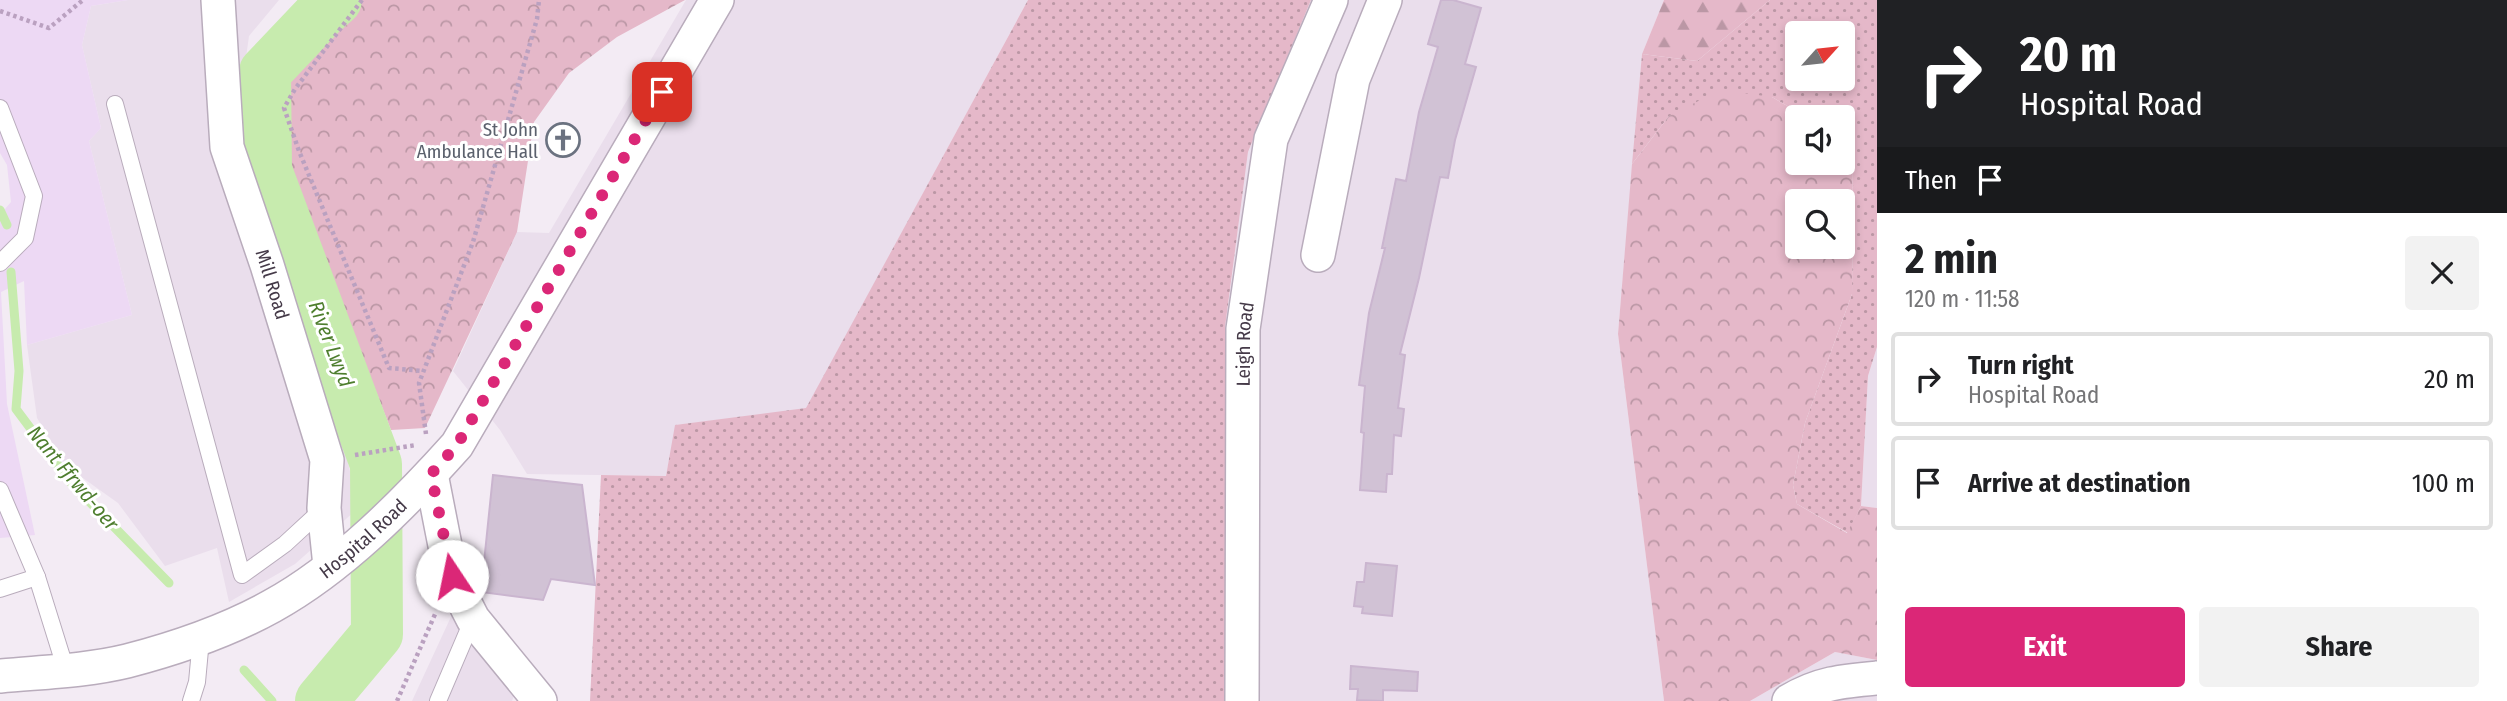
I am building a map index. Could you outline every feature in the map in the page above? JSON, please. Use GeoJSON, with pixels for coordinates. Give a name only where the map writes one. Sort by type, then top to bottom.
{"type":"FeatureCollection","features":[{"type":"Feature","properties":{"kind":"street","name":"Mill Road"},"geometry":{"type":"LineString","coordinates":[[218,0],[227,147],[267,265],[327,460],[324,508],[330,566]]}},
{"type":"Feature","properties":{"kind":"street","name":"Hospital Road"},"geometry":{"type":"LineString","coordinates":[[0,676],[125,661],[201,639],[273,606],[330,566],[363,538],[457,445],[717,0]]}},
{"type":"Feature","properties":{"kind":"street","name":"Leigh Road"},"geometry":{"type":"LineString","coordinates":[[1242,701],[1243,329],[1271,139],[1331,0]]}},
{"type":"Feature","properties":{"kind":"street"},"geometry":{"type":"LineString","coordinates":[[1318,255],[1353,79],[1385,0]]}},
{"type":"Feature","properties":{"kind":"street"},"geometry":{"type":"LineString","coordinates":[[422,482],[452,576],[473,619],[540,701]]}},
{"type":"Feature","properties":{"kind":"street"},"geometry":{"type":"LineString","coordinates":[[1789,701],[1809,689],[1844,681],[1877,678]]}},
{"type":"Feature","properties":{"kind":"lane"},"geometry":{"type":"LineString","coordinates":[[115,104],[242,575],[285,544],[324,508]]}},
{"type":"Feature","properties":{"kind":"lane"},"geometry":{"type":"LineString","coordinates":[[0,108],[34,196],[25,238],[0,263]]}},
{"type":"Feature","properties":{"kind":"lane"},"geometry":{"type":"LineString","coordinates":[[0,490],[37,577],[66,670]]}},
{"type":"Feature","properties":{"kind":"lane"},"geometry":{"type":"LineString","coordinates":[[0,589],[37,577]]}},
{"type":"Feature","properties":{"kind":"lane"},"geometry":{"type":"LineString","coordinates":[[438,701],[473,619]]}},
{"type":"Feature","properties":{"kind":"lane"},"geometry":{"type":"LineString","coordinates":[[191,701],[197,682],[201,639]]}},
{"type":"Feature","properties":{"kind":"path"},"geometry":{"type":"LineString","coordinates":[[0,11],[49,28],[83,0]]}},
{"type":"Feature","properties":{"kind":"path"},"geometry":{"type":"LineString","coordinates":[[362,0],[284,108],[389,368],[423,372]]}},
{"type":"Feature","properties":{"kind":"path"},"geometry":{"type":"LineString","coordinates":[[425,428],[419,383],[473,242],[537,19],[540,0]]}},
{"type":"Feature","properties":{"kind":"path"},"geometry":{"type":"LineString","coordinates":[[345,457],[412,445]]}},
{"type":"Feature","properties":{"kind":"path"},"geometry":{"type":"LineString","coordinates":[[397,701],[452,576]]}},
{"type":"Feature","properties":{"kind":"shaded area"},"geometry":{"type":"Polygon","coordinates":[[[0,0],[128,0],[91,6],[82,45],[101,128],[89,141],[132,315],[27,345],[24,281],[1,292],[7,404],[35,535],[0,538],[0,215],[11,202],[7,165],[0,153],[0,0]]]}},
{"type":"Feature","properties":{"kind":"shaded area"},"geometry":{"type":"Polygon","coordinates":[[[128,0],[279,0],[249,36],[240,100],[251,163],[339,423],[352,480],[355,511],[295,564],[229,602],[217,548],[165,566],[118,503],[66,466],[37,418],[27,345],[132,315],[89,141],[101,128],[82,45],[91,6],[128,0]]]}},
{"type":"Feature","properties":{"kind":"shaded area"},"geometry":{"type":"Polygon","coordinates":[[[686,0],[1028,0],[806,409],[676,425],[666,476],[527,474],[500,430],[453,371],[517,232],[549,233],[686,0]]]}},
{"type":"Feature","properties":{"kind":"shaded area"},"geometry":{"type":"Polygon","coordinates":[[[1311,0],[1664,0],[1642,54],[1618,334],[1664,701],[1229,701],[1225,327],[1248,152],[1311,0]]]}},
{"type":"Feature","properties":{"kind":"shaded area"},"geometry":{"type":"Polygon","coordinates":[[[1877,347],[1877,508],[1861,506],[1868,376],[1877,347]]]}},
{"type":"Feature","properties":{"kind":"shaded area"},"geometry":{"type":"Polygon","coordinates":[[[468,580],[526,663],[512,701],[412,701],[468,580]]]}},
{"type":"Feature","properties":{"kind":"shaded area"},"geometry":{"type":"Polygon","coordinates":[[[1835,652],[1877,660],[1877,701],[1750,701],[1835,652]]]}},
{"type":"Feature","properties":{"kind":"green space"},"geometry":{"type":"Polygon","coordinates":[[[351,0],[685,0],[617,37],[569,73],[534,122],[517,232],[425,428],[391,430],[274,130],[284,77],[351,0]]]}},
{"type":"Feature","properties":{"kind":"green space"},"geometry":{"type":"Polygon","coordinates":[[[1028,0],[1311,0],[1248,152],[1225,327],[1229,701],[590,701],[601,475],[666,476],[675,425],[806,408],[1028,0]]]}},
{"type":"Feature","properties":{"kind":"green space"},"geometry":{"type":"Polygon","coordinates":[[[1664,0],[1770,0],[1697,61],[1642,54],[1664,0]]]}},
{"type":"Feature","properties":{"kind":"green space"},"geometry":{"type":"Polygon","coordinates":[[[1770,0],[1877,0],[1877,347],[1868,376],[1861,506],[1848,533],[1797,504],[1793,485],[1805,423],[1852,294],[1852,259],[1855,259],[1855,189],[1853,189],[1855,105],[1786,105],[1772,97],[1669,116],[1632,164],[1642,54],[1697,61],[1770,0]]]}},
{"type":"Feature","properties":{"kind":"green space"},"geometry":{"type":"Polygon","coordinates":[[[1720,90],[1772,97],[1786,105],[1785,175],[1853,175],[1853,189],[1785,189],[1785,259],[1852,259],[1852,294],[1805,423],[1793,485],[1797,504],[1847,533],[1861,506],[1877,508],[1877,660],[1835,652],[1750,701],[1664,701],[1618,334],[1632,164],[1669,116],[1720,90]]]}},
{"type":"Feature","properties":{"kind":"building"},"geometry":{"type":"Polygon","coordinates":[[[1441,0],[1453,0],[1481,8],[1465,64],[1476,67],[1455,140],[1448,178],[1440,177],[1400,354],[1405,355],[1398,408],[1404,409],[1401,436],[1394,435],[1392,474],[1387,474],[1386,492],[1360,490],[1365,386],[1359,385],[1369,313],[1385,248],[1382,248],[1396,179],[1406,181],[1419,112],[1438,47],[1428,44],[1441,0]]]}},
{"type":"Feature","properties":{"kind":"building"},"geometry":{"type":"Polygon","coordinates":[[[493,475],[582,485],[595,585],[551,579],[543,600],[481,592],[493,475]]]}},
{"type":"Feature","properties":{"kind":"building"},"geometry":{"type":"Polygon","coordinates":[[[1366,563],[1397,566],[1392,616],[1362,613],[1363,607],[1354,606],[1357,582],[1364,582],[1366,563]]]}},
{"type":"Feature","properties":{"kind":"building"},"geometry":{"type":"Polygon","coordinates":[[[1351,666],[1418,672],[1417,691],[1383,690],[1383,701],[1357,700],[1358,689],[1350,689],[1351,666]]]}},
{"type":"Feature","properties":{"kind":"waterway","name":"River Lwyd"},"geometry":{"type":"LineString","coordinates":[[321,701],[377,634],[376,464],[266,170],[265,72],[336,0]]}},
{"type":"Feature","properties":{"kind":"waterway","name":"Nant Ffrwd-oer"},"geometry":{"type":"LineString","coordinates":[[0,210],[7,225]]}},
{"type":"Feature","properties":{"kind":"waterway","name":"Nant Ffrwd-oer"},"geometry":{"type":"LineString","coordinates":[[11,272],[19,371],[16,409],[72,484],[169,583]]}},
{"type":"Feature","properties":{"kind":"waterway"},"geometry":{"type":"LineString","coordinates":[[244,670],[272,701]]}},
{"type":"Feature","properties":{"kind":"place","name":"St John Ambulance Hall"},"geometry":{"type":"Point","coordinates":[563,140]}},
{"type":"Feature","properties":{"kind":"route"},"geometry":{"type":"LineString","coordinates":[[452,576],[431,474],[457,445],[662,92]]}}]}
